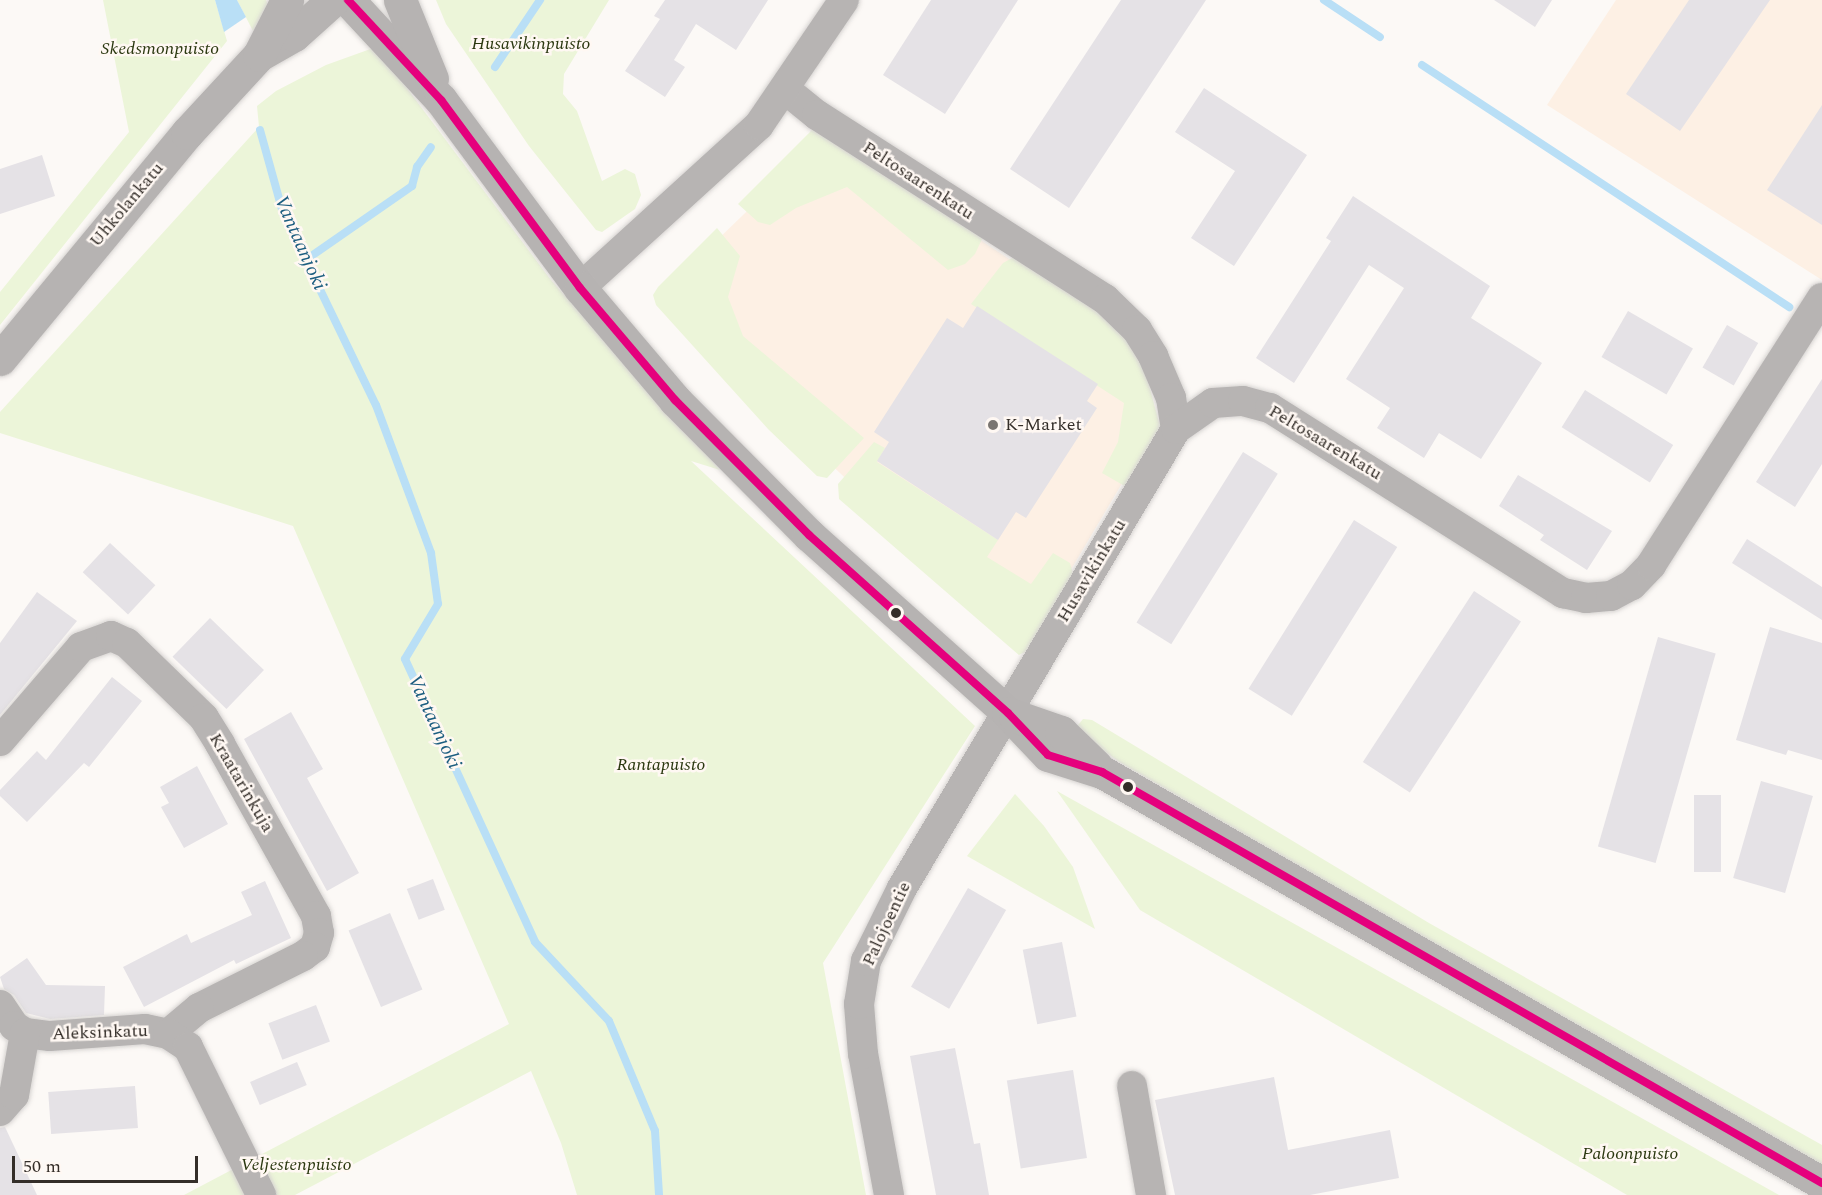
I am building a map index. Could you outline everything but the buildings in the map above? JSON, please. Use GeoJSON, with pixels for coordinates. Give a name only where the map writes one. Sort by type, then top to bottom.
{"type":"FeatureCollection","features":[{"type":"Feature","properties":{"kind":"street","name":"Uhkolankatu"},"geometry":{"type":"LineString","coordinates":[[0,359],[187,133],[259,55],[287,0]]}},
{"type":"Feature","properties":{"kind":"street","name":"Uhkolankatu"},"geometry":{"type":"LineString","coordinates":[[259,55],[294,34],[333,0]]}},
{"type":"Feature","properties":{"kind":"street"},"geometry":{"type":"LineString","coordinates":[[348,0],[441,100],[580,288],[675,400],[809,536],[1008,713],[1060,732],[1102,772],[1822,1183]]}},
{"type":"Feature","properties":{"kind":"street"},"geometry":{"type":"LineString","coordinates":[[400,0],[441,100]]}},
{"type":"Feature","properties":{"kind":"street"},"geometry":{"type":"LineString","coordinates":[[580,288],[759,125],[786,90],[844,0]]}},
{"type":"Feature","properties":{"kind":"street","name":"Peltosaarenkatu"},"geometry":{"type":"LineString","coordinates":[[786,90],[816,116],[1105,299],[1137,330],[1153,356],[1171,398],[1176,429],[1213,403],[1244,401],[1270,408],[1563,593],[1586,598],[1611,596],[1632,585],[1652,565],[1822,298]]}},
{"type":"Feature","properties":{"kind":"street","name":"Husavikinkatu"},"geometry":{"type":"LineString","coordinates":[[1008,713],[1176,429]]}},
{"type":"Feature","properties":{"kind":"street","name":"Kraatarinkuja"},"geometry":{"type":"LineString","coordinates":[[0,741],[81,648],[111,636],[127,643],[204,718],[220,744],[315,916],[319,933],[315,946],[303,957],[199,1008],[168,1034]]}},
{"type":"Feature","properties":{"kind":"street","name":"Palojoentie"},"geometry":{"type":"LineString","coordinates":[[889,1195],[863,1054],[859,1004],[866,962],[903,888],[1008,713]]}},
{"type":"Feature","properties":{"kind":"street"},"geometry":{"type":"LineString","coordinates":[[0,1005],[14,1026],[25,1033],[14,1095],[0,1111]]}},
{"type":"Feature","properties":{"kind":"street","name":"Aleksinkatu"},"geometry":{"type":"LineString","coordinates":[[25,1033],[50,1036],[145,1029],[168,1034],[188,1047],[201,1067],[261,1195]]}},
{"type":"Feature","properties":{"kind":"street"},"geometry":{"type":"LineString","coordinates":[[1132,1086],[1151,1195]]}},
{"type":"Feature","properties":{"kind":"shaded area"},"geometry":{"type":"Polygon","coordinates":[[[1616,0],[1822,0],[1822,280],[1547,105],[1616,0]]]}},
{"type":"Feature","properties":{"kind":"shaded area"},"geometry":{"type":"Polygon","coordinates":[[[824,137],[1111,326],[1159,421],[1024,649],[657,298],[824,137]]]}},
{"type":"Feature","properties":{"kind":"green space","name":"Skedsmonpuisto"},"geometry":{"type":"Polygon","coordinates":[[[103,0],[215,0],[227,41],[0,325],[0,292],[129,132],[103,0]]]}},
{"type":"Feature","properties":{"kind":"green space"},"geometry":{"type":"Polygon","coordinates":[[[237,0],[266,0],[269,8],[253,31],[237,0]]]}},
{"type":"Feature","properties":{"kind":"green space","name":"Husavikinpuisto"},"geometry":{"type":"Polygon","coordinates":[[[436,0],[609,0],[564,74],[563,94],[577,111],[602,181],[625,169],[635,174],[641,195],[635,209],[602,232],[596,230],[529,146],[446,24],[436,0]]]}},
{"type":"Feature","properties":{"kind":"green space","name":"Rantapuisto"},"geometry":{"type":"Polygon","coordinates":[[[376,47],[551,280],[720,470],[691,461],[975,726],[823,963],[866,1195],[577,1195],[561,1143],[531,1071],[295,1195],[184,1195],[509,1024],[293,526],[0,433],[0,412],[259,127],[257,106],[276,91],[326,65],[376,47]]]}},
{"type":"Feature","properties":{"kind":"green space"},"geometry":{"type":"Polygon","coordinates":[[[814,128],[983,237],[975,254],[965,264],[948,270],[847,187],[796,208],[770,225],[758,222],[738,204],[814,128]]]}},
{"type":"Feature","properties":{"kind":"green space"},"geometry":{"type":"Polygon","coordinates":[[[717,228],[740,256],[728,297],[743,336],[864,438],[827,478],[817,476],[768,429],[656,305],[653,295],[658,287],[717,228]]]}},
{"type":"Feature","properties":{"kind":"green space"},"geometry":{"type":"Polygon","coordinates":[[[1014,257],[1120,326],[1146,374],[1160,426],[1156,440],[1128,488],[1102,473],[1118,442],[1124,403],[971,304],[1003,263],[1014,257]]]}},
{"type":"Feature","properties":{"kind":"green space"},"geometry":{"type":"Polygon","coordinates":[[[874,442],[885,448],[877,462],[998,540],[987,557],[1031,584],[1053,553],[1070,563],[1074,577],[1041,634],[1025,652],[1019,655],[839,499],[838,484],[874,442]]]}},
{"type":"Feature","properties":{"kind":"green space"},"geometry":{"type":"Polygon","coordinates":[[[1083,719],[1092,720],[1429,923],[1822,1145],[1822,1168],[1121,763],[1074,730],[1083,719]]]}},
{"type":"Feature","properties":{"kind":"green space","name":"Paloonpuisto"},"geometry":{"type":"Polygon","coordinates":[[[1057,791],[1779,1195],[1627,1195],[1140,910],[1057,791]]]}},
{"type":"Feature","properties":{"kind":"green space"},"geometry":{"type":"Polygon","coordinates":[[[1015,794],[1044,826],[1073,867],[1095,929],[967,856],[1015,794]]]}},
{"type":"Feature","properties":{"kind":"water"},"geometry":{"type":"Polygon","coordinates":[[[215,0],[237,0],[246,17],[224,32],[215,0]]]}},
{"type":"Feature","properties":{"kind":"waterway"},"geometry":{"type":"LineString","coordinates":[[495,67],[540,0]]}},
{"type":"Feature","properties":{"kind":"waterway"},"geometry":{"type":"LineString","coordinates":[[1324,0],[1380,37]]}},
{"type":"Feature","properties":{"kind":"waterway"},"geometry":{"type":"LineString","coordinates":[[1422,65],[1789,307]]}},
{"type":"Feature","properties":{"kind":"waterway","name":"Vantaanjoki"},"geometry":{"type":"LineString","coordinates":[[260,130],[283,213],[376,405],[431,553],[438,604],[405,659],[535,942],[609,1021],[655,1131],[659,1195]]}},
{"type":"Feature","properties":{"kind":"waterway"},"geometry":{"type":"LineString","coordinates":[[307,259],[412,186],[417,167],[431,147]]}},
{"type":"Feature","properties":{"kind":"transit line"},"geometry":{"type":"LineString","coordinates":[[348,0],[441,100],[580,288],[675,400],[809,535],[1008,713],[1048,755],[1102,772],[1822,1183]]}},
{"type":"Feature","properties":{"kind":"place","name":"K-Market"},"geometry":{"type":"Point","coordinates":[993,425]}},
{"type":"Feature","properties":{"kind":"park label","name":"Veljestenpuisto"},"geometry":{"type":"Point","coordinates":[296,1165]}}]}
